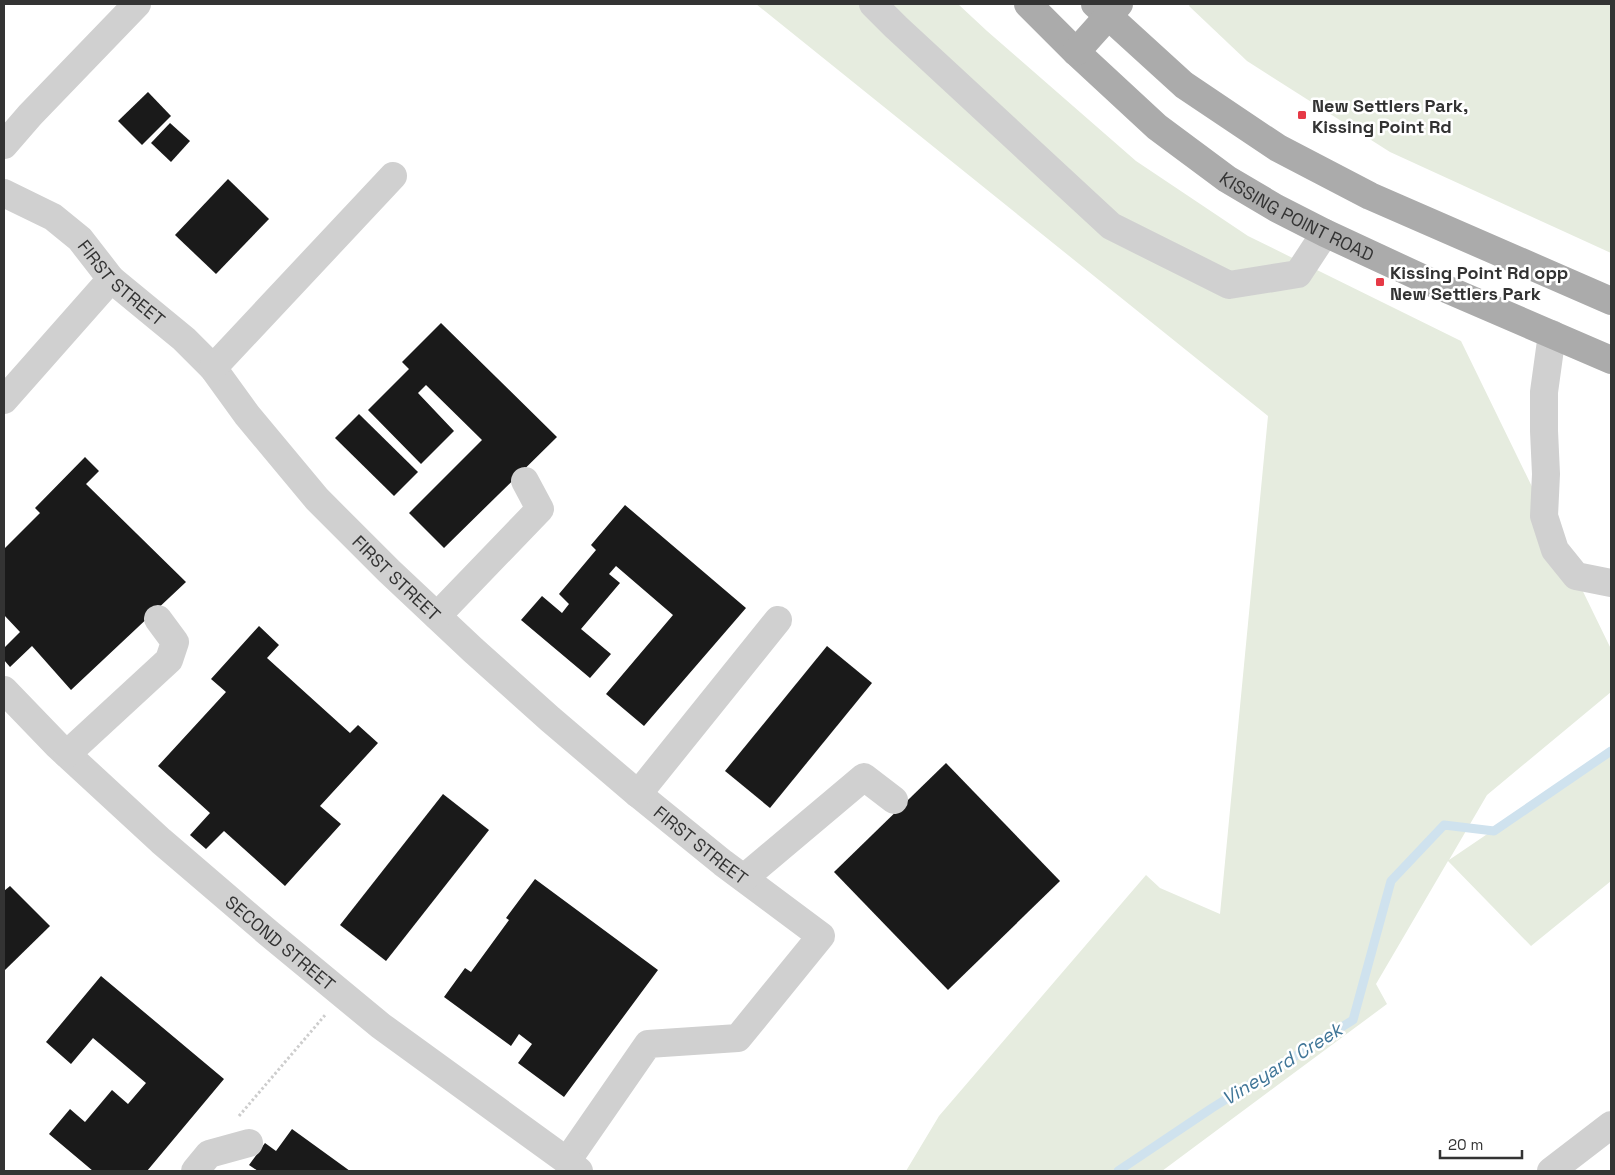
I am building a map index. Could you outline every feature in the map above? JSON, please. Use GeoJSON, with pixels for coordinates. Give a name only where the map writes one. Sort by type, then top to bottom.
{"type":"FeatureCollection","features":[{"type":"Feature","properties":{"kind":"main road","name":"KISSING POINT ROAD"},"geometry":{"type":"LineString","coordinates":[[1028,4],[1076,52],[1158,127],[1227,179],[1276,208],[1325,233],[1437,285],[1611,360]]}},
{"type":"Feature","properties":{"kind":"main road"},"geometry":{"type":"LineString","coordinates":[[1076,52],[1107,8],[1184,85],[1278,148],[1370,196],[1611,301]]}},
{"type":"Feature","properties":{"kind":"street"},"geometry":{"type":"LineString","coordinates":[[4,145],[30,115],[137,4]]}},
{"type":"Feature","properties":{"kind":"street"},"geometry":{"type":"LineString","coordinates":[[873,4],[1111,226],[1229,284],[1298,274],[1325,233]]}},
{"type":"Feature","properties":{"kind":"street"},"geometry":{"type":"LineString","coordinates":[[213,368],[393,176]]}},
{"type":"Feature","properties":{"kind":"street","name":"FIRST STREET"},"geometry":{"type":"LineString","coordinates":[[4,193],[53,217],[80,239],[111,280],[184,339],[213,368],[247,414],[317,499],[437,616],[550,719],[638,794],[821,936],[738,1038],[648,1044],[573,1166]]}},
{"type":"Feature","properties":{"kind":"street"},"geometry":{"type":"LineString","coordinates":[[4,400],[111,280]]}},
{"type":"Feature","properties":{"kind":"street"},"geometry":{"type":"LineString","coordinates":[[1552,334],[1544,392],[1544,516],[1555,550],[1576,576],[1611,583]]}},
{"type":"Feature","properties":{"kind":"street"},"geometry":{"type":"LineString","coordinates":[[437,616],[540,509],[526,481]]}},
{"type":"Feature","properties":{"kind":"street"},"geometry":{"type":"LineString","coordinates":[[67,754],[169,660],[175,642],[158,619]]}},
{"type":"Feature","properties":{"kind":"street"},"geometry":{"type":"LineString","coordinates":[[638,794],[778,620]]}},
{"type":"Feature","properties":{"kind":"street","name":"SECOND STREET"},"geometry":{"type":"LineString","coordinates":[[4,690],[67,754],[161,841],[342,994],[381,1026],[573,1166]]}},
{"type":"Feature","properties":{"kind":"street"},"geometry":{"type":"LineString","coordinates":[[744,878],[864,776],[894,800]]}},
{"type":"Feature","properties":{"kind":"street"},"geometry":{"type":"LineString","coordinates":[[1551,1171],[1611,1126]]}},
{"type":"Feature","properties":{"kind":"street"},"geometry":{"type":"LineString","coordinates":[[195,1171],[209,1154],[242,1132]]}},
{"type":"Feature","properties":{"kind":"path"},"geometry":{"type":"LineString","coordinates":[[242,1132],[342,994]]}},
{"type":"Feature","properties":{"kind":"shaded area"},"geometry":{"type":"Polygon","coordinates":[[[756,4],[958,4],[1136,161],[1248,236],[1461,341],[1611,649],[1611,692],[1487,795],[1449,860],[1611,750],[1611,881],[1531,946],[1448,861],[1376,984],[1387,1004],[1162,1171],[906,1171],[939,1116],[1146,875],[1160,888],[1220,914],[1268,416],[756,4]]]}},
{"type":"Feature","properties":{"kind":"shaded area"},"geometry":{"type":"Polygon","coordinates":[[[1190,4],[1611,4],[1611,253],[1390,152],[1247,61],[1189,6],[1190,4]]]}},
{"type":"Feature","properties":{"kind":"building"},"geometry":{"type":"Polygon","coordinates":[[[148,92],[171,116],[142,145],[118,121],[148,92]]]}},
{"type":"Feature","properties":{"kind":"building"},"geometry":{"type":"Polygon","coordinates":[[[170,123],[190,141],[171,162],[151,143],[170,123]]]}},
{"type":"Feature","properties":{"kind":"building"},"geometry":{"type":"Polygon","coordinates":[[[228,179],[269,219],[216,274],[175,235],[228,179]]]}},
{"type":"Feature","properties":{"kind":"building"},"geometry":{"type":"Polygon","coordinates":[[[441,323],[557,437],[444,548],[409,513],[482,440],[426,385],[418,393],[454,431],[421,464],[368,410],[409,369],[402,362],[441,323]]]}},
{"type":"Feature","properties":{"kind":"building"},"geometry":{"type":"Polygon","coordinates":[[[359,414],[418,472],[394,496],[335,438],[359,414]]]}},
{"type":"Feature","properties":{"kind":"building"},"geometry":{"type":"Polygon","coordinates":[[[85,457],[99,471],[86,484],[186,582],[71,690],[32,646],[10,667],[4,660],[4,648],[20,632],[4,615],[4,549],[40,513],[35,508],[85,457]]]}},
{"type":"Feature","properties":{"kind":"building"},"geometry":{"type":"Polygon","coordinates":[[[625,505],[746,608],[644,726],[606,694],[673,615],[616,566],[609,574],[620,583],[581,629],[611,654],[590,678],[521,620],[542,596],[562,613],[569,604],[559,594],[596,550],[591,545],[625,505]]]}},
{"type":"Feature","properties":{"kind":"building"},"geometry":{"type":"Polygon","coordinates":[[[259,626],[279,645],[267,658],[350,733],[358,725],[378,743],[320,806],[341,824],[285,886],[224,831],[206,849],[190,835],[210,813],[158,766],[226,692],[211,679],[259,626]]]}},
{"type":"Feature","properties":{"kind":"building"},"geometry":{"type":"Polygon","coordinates":[[[827,646],[872,683],[770,808],[725,771],[827,646]]]}},
{"type":"Feature","properties":{"kind":"building"},"geometry":{"type":"Polygon","coordinates":[[[946,763],[1060,881],[948,990],[834,872],[946,763]]]}},
{"type":"Feature","properties":{"kind":"building"},"geometry":{"type":"Polygon","coordinates":[[[443,794],[489,830],[386,961],[340,925],[443,794]]]}},
{"type":"Feature","properties":{"kind":"building"},"geometry":{"type":"Polygon","coordinates":[[[535,879],[658,970],[564,1097],[518,1063],[532,1044],[519,1034],[511,1046],[444,997],[465,968],[471,972],[509,920],[506,918],[535,879]]]}},
{"type":"Feature","properties":{"kind":"building"},"geometry":{"type":"Polygon","coordinates":[[[10,886],[50,926],[4,971],[4,891],[10,886]]]}},
{"type":"Feature","properties":{"kind":"building"},"geometry":{"type":"Polygon","coordinates":[[[101,976],[224,1079],[147,1171],[93,1171],[49,1134],[70,1109],[85,1122],[112,1090],[128,1104],[146,1083],[93,1038],[71,1064],[46,1042],[101,976]]]}},
{"type":"Feature","properties":{"kind":"building"},"geometry":{"type":"Polygon","coordinates":[[[292,1129],[350,1171],[258,1171],[249,1165],[265,1143],[276,1151],[292,1129]]]}},
{"type":"Feature","properties":{"kind":"waterway","name":"Vineyard Creek"},"geometry":{"type":"LineString","coordinates":[[1118,1171],[1212,1108],[1353,1020],[1391,881],[1444,825],[1494,831],[1611,751]]}},
{"type":"Feature","properties":{"kind":"place","name":"New Settlers Park, Kissing Point Rd"},"geometry":{"type":"Point","coordinates":[1302,115]}},
{"type":"Feature","properties":{"kind":"place","name":"Kissing Point Rd opp New Settlers Park"},"geometry":{"type":"Point","coordinates":[1380,282]}}]}
